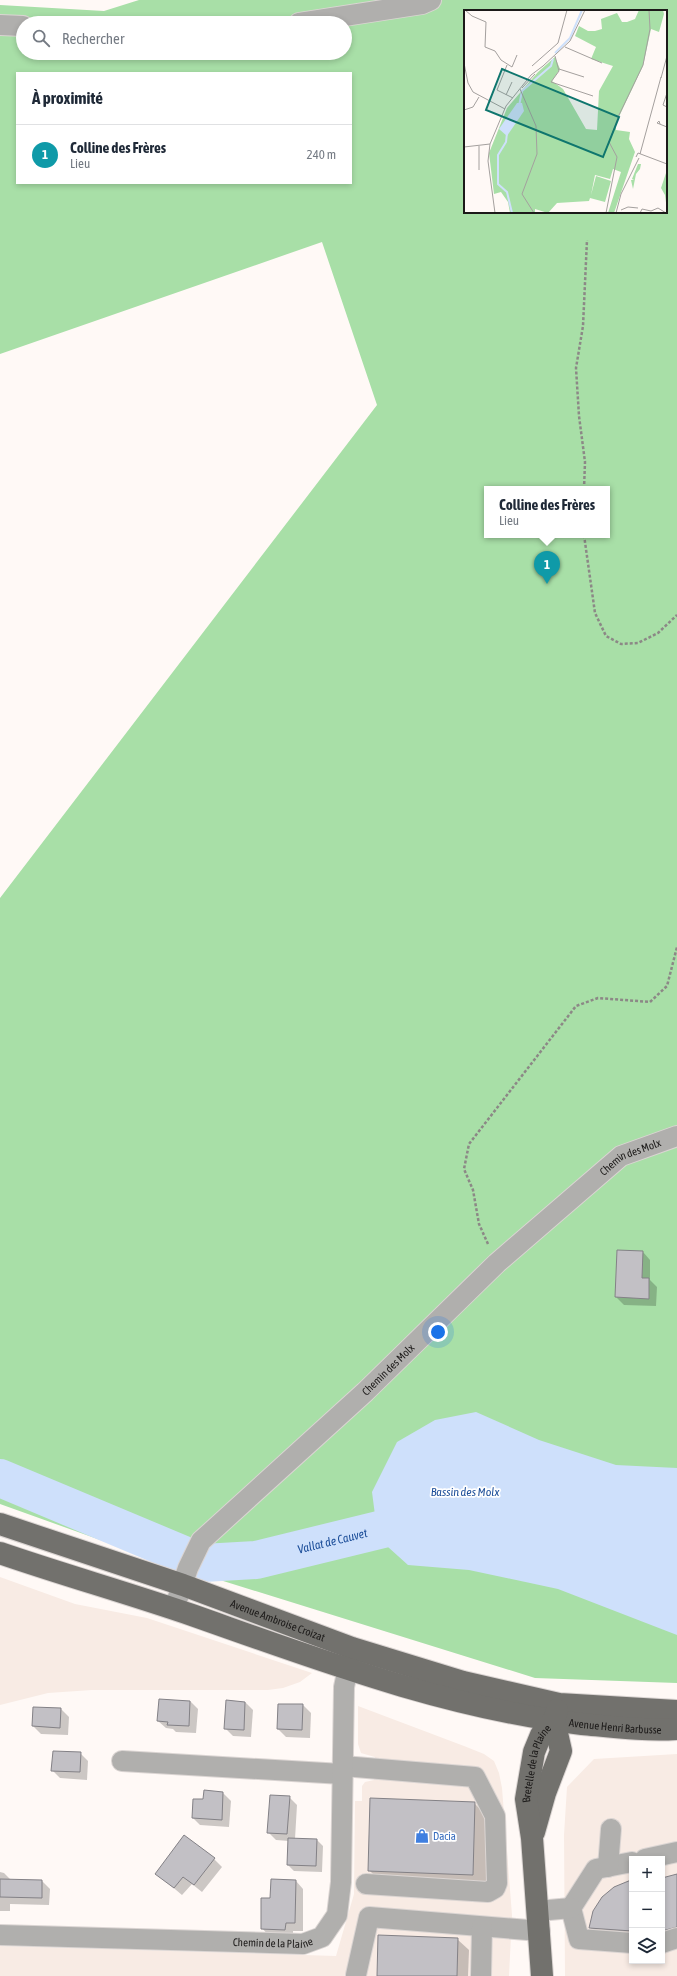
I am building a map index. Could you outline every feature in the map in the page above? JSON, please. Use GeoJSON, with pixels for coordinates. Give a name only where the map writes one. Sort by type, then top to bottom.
{"type":"FeatureCollection","features":[{"type":"Feature","properties":{"kind":"main road","name":"Avenue Ambroise Croizat"},"geometry":{"type":"LineString","coordinates":[[0,1524],[186,1577],[352,1648],[557,1712]]}},
{"type":"Feature","properties":{"kind":"main road","name":"Avenue Ambroise Croizat"},"geometry":{"type":"LineString","coordinates":[[0,1553],[174,1609],[347,1670],[428,1695],[509,1713],[557,1712]]}},
{"type":"Feature","properties":{"kind":"main road","name":"Avenue Henri Barbusse"},"geometry":{"type":"LineString","coordinates":[[557,1712],[677,1711]]}},
{"type":"Feature","properties":{"kind":"main road","name":"Avenue Henri Barbusse"},"geometry":{"type":"LineString","coordinates":[[557,1712],[646,1731],[677,1729]]}},
{"type":"Feature","properties":{"kind":"main road","name":"Bretelle de la Plaine"},"geometry":{"type":"LineString","coordinates":[[542,1976],[532,1838],[526,1799],[534,1752],[541,1735],[557,1712]]}},
{"type":"Feature","properties":{"kind":"street"},"geometry":{"type":"LineString","coordinates":[[344,16],[422,4],[431,0]]}},
{"type":"Feature","properties":{"kind":"street"},"geometry":{"type":"LineString","coordinates":[[0,25],[16,26]]}},
{"type":"Feature","properties":{"kind":"street","name":"Chemin des Molx"},"geometry":{"type":"LineString","coordinates":[[174,1609],[201,1541],[365,1392],[497,1262],[621,1156],[677,1136]]}},
{"type":"Feature","properties":{"kind":"street","name":"Chemin de la Plaine"},"geometry":{"type":"LineString","coordinates":[[0,1935],[303,1944],[322,1937],[337,1915],[341,1882],[343,1708],[347,1670],[352,1648]]}},
{"type":"Feature","properties":{"kind":"street"},"geometry":{"type":"LineString","coordinates":[[122,1761],[475,1777],[495,1816],[497,1883],[495,1888],[488,1892],[366,1884]]}},
{"type":"Feature","properties":{"kind":"street"},"geometry":{"type":"LineString","coordinates":[[608,1867],[611,1829]]}},
{"type":"Feature","properties":{"kind":"street"},"geometry":{"type":"LineString","coordinates":[[659,1856],[677,1852]]}},
{"type":"Feature","properties":{"kind":"street"},"geometry":{"type":"LineString","coordinates":[[356,1975],[369,1917],[482,1927],[539,1921],[571,1908],[596,1869],[629,1863]]}},
{"type":"Feature","properties":{"kind":"street"},"geometry":{"type":"LineString","coordinates":[[571,1908],[579,1939],[629,1943]]}},
{"type":"Feature","properties":{"kind":"street"},"geometry":{"type":"LineString","coordinates":[[481,1976],[482,1927]]}},
{"type":"Feature","properties":{"kind":"street"},"geometry":{"type":"LineString","coordinates":[[665,1942],[677,1938]]}},
{"type":"Feature","properties":{"kind":"path"},"geometry":{"type":"LineString","coordinates":[[584,486],[585,462],[579,416],[576,368],[583,326],[587,240]]}},
{"type":"Feature","properties":{"kind":"path"},"geometry":{"type":"LineString","coordinates":[[584,538],[595,613],[606,636],[621,644],[638,643],[658,633],[677,615]]}},
{"type":"Feature","properties":{"kind":"path"},"geometry":{"type":"LineString","coordinates":[[497,1262],[479,1224],[473,1190],[464,1169],[469,1144],[576,1006],[598,998],[650,1002],[667,986],[677,947]]}},
{"type":"Feature","properties":{"kind":"shaded area"},"geometry":{"type":"Polygon","coordinates":[[[0,1577],[75,1604],[147,1618],[312,1673],[300,1682],[283,1688],[268,1690],[92,1690],[48,1693],[0,1705],[0,1577]]]}},
{"type":"Feature","properties":{"kind":"shaded area"},"geometry":{"type":"Polygon","coordinates":[[[358,1706],[484,1754],[494,1761],[499,1773],[502,1788],[512,1915],[509,1976],[0,1976],[0,1946],[336,1956],[354,1894],[355,1801],[362,1801],[362,1786],[365,1782],[374,1780],[375,1757],[361,1753],[358,1744],[358,1706]]]}},
{"type":"Feature","properties":{"kind":"shaded area"},"geometry":{"type":"Polygon","coordinates":[[[677,1754],[677,1976],[565,1976],[564,1835],[567,1787],[594,1759],[677,1754]]]}},
{"type":"Feature","properties":{"kind":"green space"},"geometry":{"type":"Polygon","coordinates":[[[139,0],[677,0],[677,1683],[535,1678],[156,1560],[0,1504],[0,898],[377,405],[322,242],[0,354],[0,5],[104,11],[139,0]]]}},
{"type":"Feature","properties":{"kind":"water","name":"Bassin des Molx"},"geometry":{"type":"Polygon","coordinates":[[[476,1412],[539,1440],[616,1465],[677,1468],[677,1635],[558,1589],[469,1570],[408,1565],[378,1538],[372,1492],[397,1442],[435,1420],[476,1412]]]}},
{"type":"Feature","properties":{"kind":"building"},"geometry":{"type":"Polygon","coordinates":[[[617,1250],[643,1251],[642,1278],[649,1278],[649,1299],[615,1297],[617,1250]]]}},
{"type":"Feature","properties":{"kind":"building"},"geometry":{"type":"Polygon","coordinates":[[[159,1699],[190,1701],[189,1726],[167,1725],[168,1722],[157,1721],[159,1699]]]}},
{"type":"Feature","properties":{"kind":"building"},"geometry":{"type":"Polygon","coordinates":[[[226,1700],[245,1702],[244,1730],[224,1729],[226,1700]]]}},
{"type":"Feature","properties":{"kind":"building"},"geometry":{"type":"Polygon","coordinates":[[[278,1704],[303,1704],[302,1730],[277,1729],[278,1704]]]}},
{"type":"Feature","properties":{"kind":"building"},"geometry":{"type":"Polygon","coordinates":[[[33,1707],[61,1708],[60,1728],[32,1726],[33,1707]]]}},
{"type":"Feature","properties":{"kind":"building"},"geometry":{"type":"Polygon","coordinates":[[[53,1751],[81,1752],[80,1772],[51,1771],[53,1751]]]}},
{"type":"Feature","properties":{"kind":"building"},"geometry":{"type":"Polygon","coordinates":[[[204,1790],[223,1792],[222,1820],[192,1818],[193,1799],[203,1799],[204,1790]]]}},
{"type":"Feature","properties":{"kind":"building"},"geometry":{"type":"Polygon","coordinates":[[[270,1795],[290,1796],[287,1834],[267,1833],[270,1795]]]}},
{"type":"Feature","properties":{"kind":"building","name":"Dacia"},"geometry":{"type":"Polygon","coordinates":[[[370,1798],[475,1802],[473,1875],[368,1871],[370,1798]]]}},
{"type":"Feature","properties":{"kind":"building"},"geometry":{"type":"Polygon","coordinates":[[[184,1835],[215,1858],[194,1885],[183,1877],[174,1888],[155,1874],[184,1835]]]}},
{"type":"Feature","properties":{"kind":"building"},"geometry":{"type":"Polygon","coordinates":[[[288,1838],[317,1839],[316,1866],[287,1865],[288,1838]]]}},
{"type":"Feature","properties":{"kind":"building"},"geometry":{"type":"Polygon","coordinates":[[[677,1874],[677,1927],[665,1930],[665,1892],[665,1877],[677,1874]]]}},
{"type":"Feature","properties":{"kind":"building"},"geometry":{"type":"Polygon","coordinates":[[[0,1879],[42,1880],[42,1898],[0,1897],[0,1879]]]}},
{"type":"Feature","properties":{"kind":"building"},"geometry":{"type":"Polygon","coordinates":[[[271,1879],[296,1880],[295,1923],[286,1923],[285,1930],[261,1929],[261,1898],[270,1898],[271,1879]]]}},
{"type":"Feature","properties":{"kind":"building"},"geometry":{"type":"Polygon","coordinates":[[[629,1881],[629,1931],[589,1928],[593,1911],[602,1897],[614,1887],[629,1881]]]}},
{"type":"Feature","properties":{"kind":"building"},"geometry":{"type":"Polygon","coordinates":[[[378,1935],[458,1938],[457,1976],[377,1976],[378,1935]]]}},
{"type":"Feature","properties":{"kind":"waterway","name":"Vallat de Cauvet"},"geometry":{"type":"LineString","coordinates":[[0,1478],[203,1563],[256,1560],[428,1518]]}},
{"type":"Feature","properties":{"kind":"place","name":"Colline des Frères"},"geometry":{"type":"Point","coordinates":[547,584]}},
{"type":"Feature","properties":{"kind":"place","name":"Dacia"},"geometry":{"type":"Point","coordinates":[422,1836]}}]}
